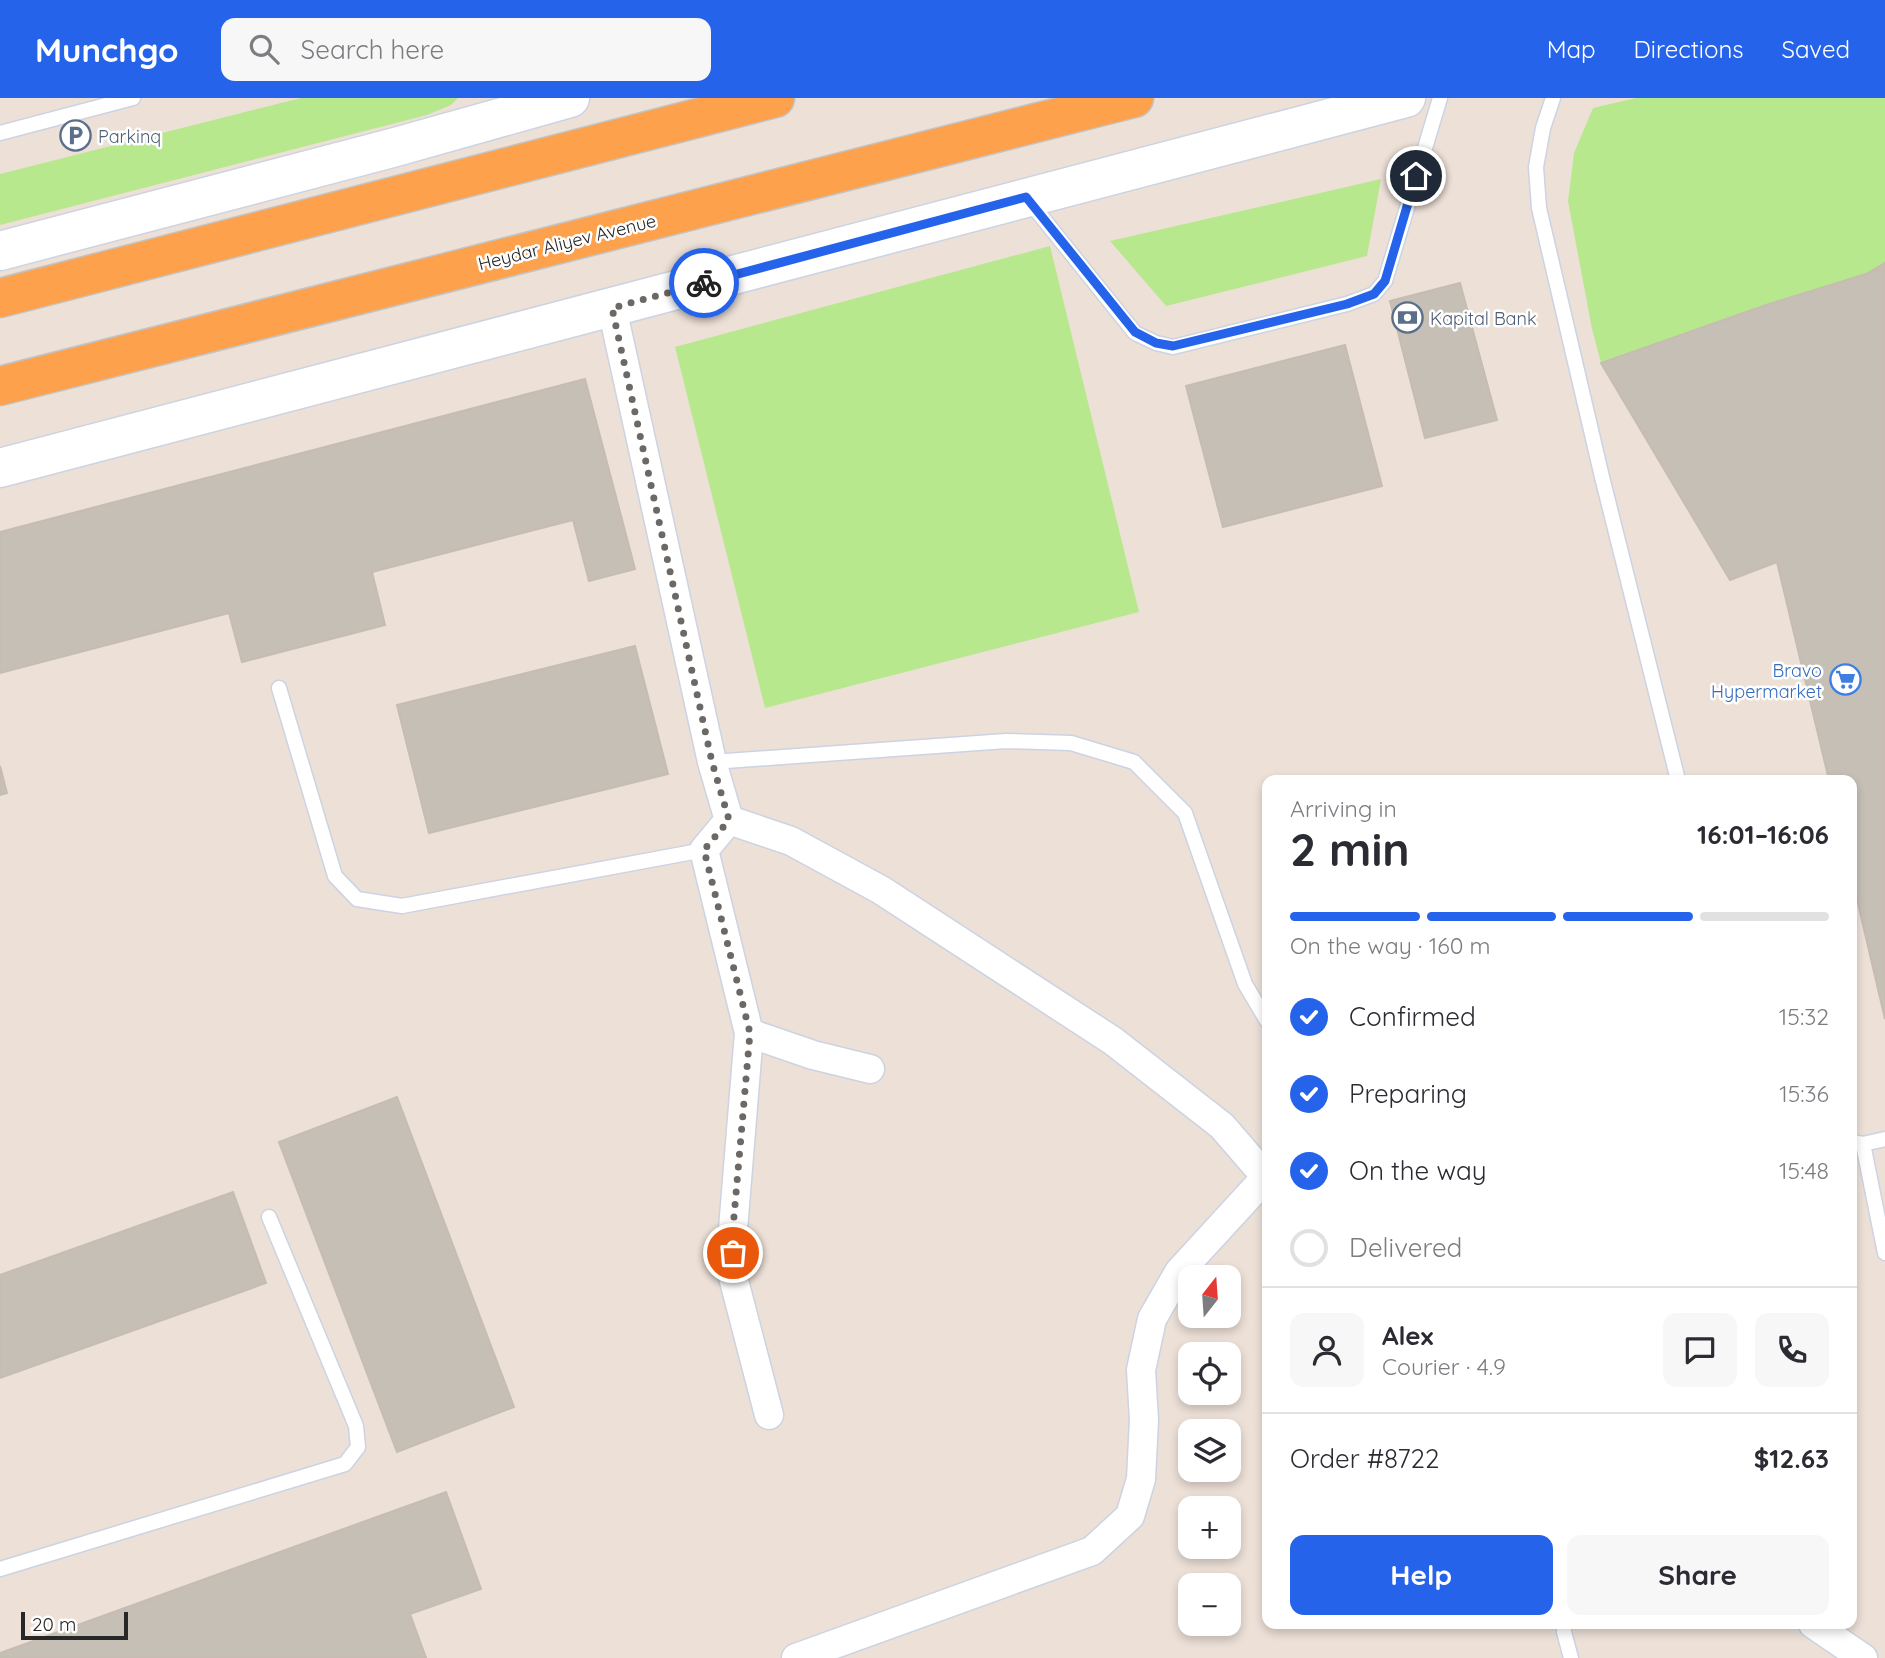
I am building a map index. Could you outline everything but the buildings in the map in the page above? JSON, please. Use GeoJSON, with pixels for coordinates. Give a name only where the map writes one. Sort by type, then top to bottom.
{"type":"FeatureCollection","features":[{"type":"Feature","properties":{"kind":"highway"},"geometry":{"type":"LineString","coordinates":[[0,298],[775,98]]}},
{"type":"Feature","properties":{"kind":"highway","name":"Heydar Aliyev Avenue"},"geometry":{"type":"LineString","coordinates":[[0,386],[1134,98]]}},
{"type":"Feature","properties":{"kind":"main road"},"geometry":{"type":"LineString","coordinates":[[392,148],[455,118],[476,98]]}},
{"type":"Feature","properties":{"kind":"main road"},"geometry":{"type":"LineString","coordinates":[[0,251],[392,148],[570,98]]}},
{"type":"Feature","properties":{"kind":"main road"},"geometry":{"type":"LineString","coordinates":[[0,468],[1406,98]]}},
{"type":"Feature","properties":{"kind":"street"},"geometry":{"type":"LineString","coordinates":[[612,308],[712,762],[729,820]]}},
{"type":"Feature","properties":{"kind":"street"},"geometry":{"type":"LineString","coordinates":[[729,820],[704,850],[750,1033],[733,1228],[733,1277],[769,1415]]}},
{"type":"Feature","properties":{"kind":"street"},"geometry":{"type":"LineString","coordinates":[[729,820],[791,841],[881,891],[1112,1041],[1222,1126],[1262,1172]]}},
{"type":"Feature","properties":{"kind":"street"},"geometry":{"type":"LineString","coordinates":[[750,1033],[813,1055],[870,1069]]}},
{"type":"Feature","properties":{"kind":"street"},"geometry":{"type":"LineString","coordinates":[[796,1658],[1092,1551],[1130,1516],[1141,1479],[1144,1420],[1141,1370],[1152,1319],[1179,1272],[1262,1183]]}},
{"type":"Feature","properties":{"kind":"street"},"geometry":{"type":"LineString","coordinates":[[1820,1629],[1863,1658]]}},
{"type":"Feature","properties":{"kind":"lane"},"geometry":{"type":"LineString","coordinates":[[0,133],[133,98]]}},
{"type":"Feature","properties":{"kind":"lane"},"geometry":{"type":"LineString","coordinates":[[1026,197],[1135,332],[1156,343],[1173,346],[1186,343],[1347,304],[1374,294],[1385,281],[1440,98]]}},
{"type":"Feature","properties":{"kind":"lane"},"geometry":{"type":"LineString","coordinates":[[1553,98],[1543,128],[1536,167],[1539,208],[1602,477],[1677,775]]}},
{"type":"Feature","properties":{"kind":"lane"},"geometry":{"type":"LineString","coordinates":[[279,688],[335,876],[357,899],[402,906],[704,850]]}},
{"type":"Feature","properties":{"kind":"lane"},"geometry":{"type":"LineString","coordinates":[[712,762],[1006,741],[1071,743],[1134,762],[1185,813],[1245,984],[1262,1013]]}},
{"type":"Feature","properties":{"kind":"lane"},"geometry":{"type":"LineString","coordinates":[[1885,1139],[1857,1143],[1885,1253]]}},
{"type":"Feature","properties":{"kind":"lane"},"geometry":{"type":"LineString","coordinates":[[0,1569],[345,1464],[358,1447],[356,1426],[269,1217]]}},
{"type":"Feature","properties":{"kind":"lane"},"geometry":{"type":"LineString","coordinates":[[1564,1629],[1570,1658]]}},
{"type":"Feature","properties":{"kind":"green space"},"geometry":{"type":"Polygon","coordinates":[[[301,98],[458,98],[451,105],[427,115],[0,225],[0,174],[301,98]]]}},
{"type":"Feature","properties":{"kind":"green space"},"geometry":{"type":"Polygon","coordinates":[[[1636,98],[1885,98],[1885,263],[1866,274],[1766,305],[1601,363],[1568,201],[1574,153],[1593,108],[1636,98]]]}},
{"type":"Feature","properties":{"kind":"green space"},"geometry":{"type":"Polygon","coordinates":[[[1381,179],[1367,256],[1166,306],[1110,241],[1381,179]]]}},
{"type":"Feature","properties":{"kind":"green space"},"geometry":{"type":"Polygon","coordinates":[[[1050,246],[1139,612],[765,708],[675,347],[1050,246]]]}},
{"type":"Feature","properties":{"kind":"way so far"},"geometry":{"type":"LineString","coordinates":[[704,283],[612,308],[712,762],[729,820],[704,850],[750,1033],[740,1132],[733,1253]]}},
{"type":"Feature","properties":{"kind":"place","name":"Parkinq"},"geometry":{"type":"Point","coordinates":[75,136]}},
{"type":"Feature","properties":{"kind":"place","name":"Kapital Bank"},"geometry":{"type":"Point","coordinates":[1407,318]}},
{"type":"Feature","properties":{"kind":"place","name":"Bravo Hypermarket"},"geometry":{"type":"Point","coordinates":[1845,680]}},
{"type":"Feature","properties":{"kind":"route"},"geometry":{"type":"LineString","coordinates":[[704,283],[1026,197],[1135,332],[1156,343],[1173,346],[1347,304],[1374,294],[1385,281],[1416,176]]}}]}
